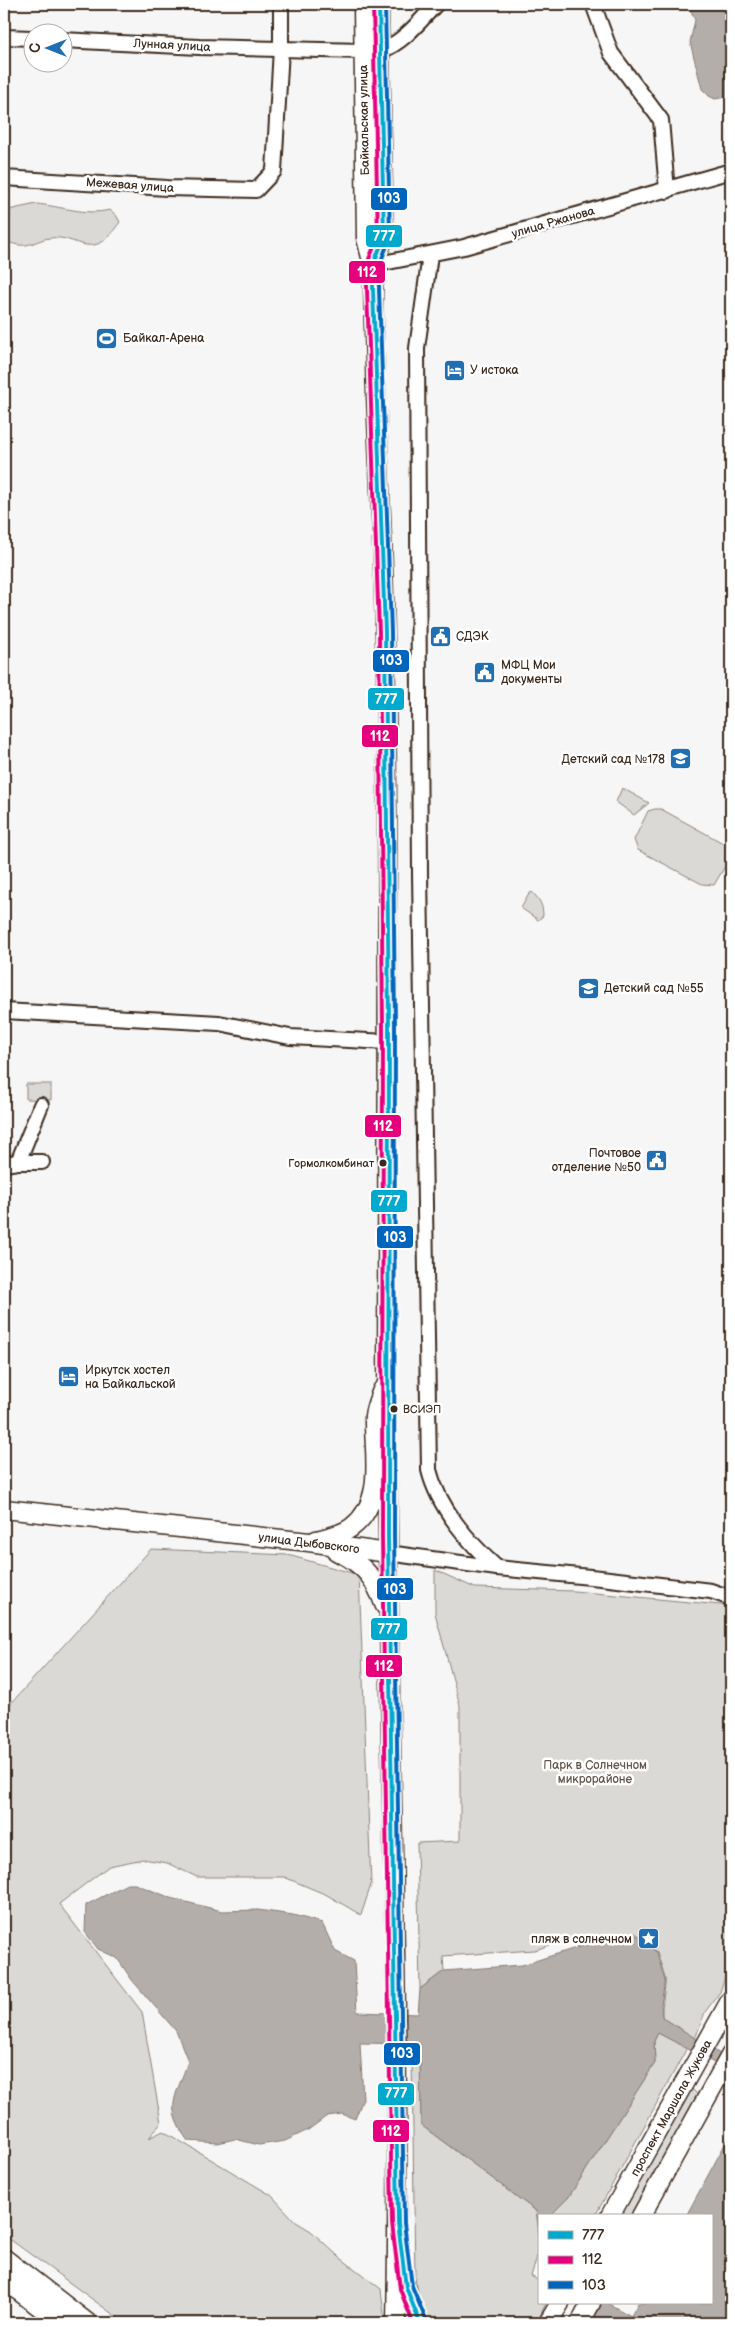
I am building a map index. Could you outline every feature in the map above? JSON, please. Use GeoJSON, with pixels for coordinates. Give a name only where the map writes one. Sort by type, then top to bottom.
{"type":"FeatureCollection","features":[{"type":"Feature","properties":{"kind":"main road","name":"Байкальская улица"},"geometry":{"type":"LineString","coordinates":[[363,4],[371,51]]}},
{"type":"Feature","properties":{"kind":"main road","name":"Байкальская улица"},"geometry":{"type":"LineString","coordinates":[[379,4],[371,51],[366,238],[373,265],[385,632],[388,1042]]}},
{"type":"Feature","properties":{"kind":"main road"},"geometry":{"type":"LineString","coordinates":[[388,1042],[386,1376],[388,1615],[397,2065],[398,2223],[396,2323]]}},
{"type":"Feature","properties":{"kind":"main road"},"geometry":{"type":"LineString","coordinates":[[315,1543],[352,1528],[364,1515],[372,1500],[375,1484],[374,1413],[386,1376]]}},
{"type":"Feature","properties":{"kind":"main road","name":"улица Дыбовского"},"geometry":{"type":"LineString","coordinates":[[4,1509],[315,1543],[388,1554]]}},
{"type":"Feature","properties":{"kind":"main road"},"geometry":{"type":"LineString","coordinates":[[315,1543],[360,1564],[378,1588],[388,1615]]}},
{"type":"Feature","properties":{"kind":"main road","name":"проспект Маршала Жукова"},"geometry":{"type":"LineString","coordinates":[[611,2214],[731,2000]]}},
{"type":"Feature","properties":{"kind":"main road","name":"проспект Маршала Жукова"},"geometry":{"type":"LineString","coordinates":[[642,2214],[731,2054]]}},
{"type":"Feature","properties":{"kind":"main road"},"geometry":{"type":"LineString","coordinates":[[398,2223],[403,2275],[412,2308],[420,2323]]}},
{"type":"Feature","properties":{"kind":"main road"},"geometry":{"type":"LineString","coordinates":[[4,2258],[88,2323]]}},
{"type":"Feature","properties":{"kind":"main road"},"geometry":{"type":"LineString","coordinates":[[4,2280],[61,2323]]}},
{"type":"Feature","properties":{"kind":"main road"},"geometry":{"type":"LineString","coordinates":[[580,2323],[590,2304]]}},
{"type":"Feature","properties":{"kind":"main road"},"geometry":{"type":"LineString","coordinates":[[548,2323],[559,2305]]}},
{"type":"Feature","properties":{"kind":"street"},"geometry":{"type":"LineString","coordinates":[[281,4],[281,49]]}},
{"type":"Feature","properties":{"kind":"street"},"geometry":{"type":"LineString","coordinates":[[371,51],[390,47],[413,29],[436,4]]}},
{"type":"Feature","properties":{"kind":"street"},"geometry":{"type":"LineString","coordinates":[[593,4],[611,53],[661,120],[667,191]]}},
{"type":"Feature","properties":{"kind":"street"},"geometry":{"type":"LineString","coordinates":[[4,37],[22,38]]}},
{"type":"Feature","properties":{"kind":"street","name":"Лунная улица"},"geometry":{"type":"LineString","coordinates":[[72,40],[371,51]]}},
{"type":"Feature","properties":{"kind":"street","name":"Межевая улица"},"geometry":{"type":"LineString","coordinates":[[4,178],[167,188],[256,190],[274,171],[281,49]]}},
{"type":"Feature","properties":{"kind":"street","name":"улица Ржанова"},"geometry":{"type":"LineString","coordinates":[[373,265],[430,255],[667,191],[731,171]]}},
{"type":"Feature","properties":{"kind":"street"},"geometry":{"type":"LineString","coordinates":[[430,255],[417,348],[420,873],[429,1470],[434,1488],[450,1513],[478,1552],[497,1568]]}},
{"type":"Feature","properties":{"kind":"street"},"geometry":{"type":"LineString","coordinates":[[4,1011],[204,1022],[290,1037],[388,1042]]}},
{"type":"Feature","properties":{"kind":"street"},"geometry":{"type":"LineString","coordinates":[[18,1162],[42,1105]]}},
{"type":"Feature","properties":{"kind":"street"},"geometry":{"type":"LineString","coordinates":[[4,1164],[42,1162]]}},
{"type":"Feature","properties":{"kind":"street","name":"улица Дыбовского"},"geometry":{"type":"LineString","coordinates":[[388,1554],[497,1568],[711,1591],[731,1598]]}},
{"type":"Feature","properties":{"kind":"green space"},"geometry":{"type":"Polygon","coordinates":[[[36,204],[91,212],[110,210],[120,222],[106,239],[94,245],[85,245],[60,238],[45,239],[27,245],[13,244],[4,240],[4,211],[36,204]]]}},
{"type":"Feature","properties":{"kind":"green space"},"geometry":{"type":"Polygon","coordinates":[[[622,788],[649,803],[634,815],[616,802],[622,788]]]}},
{"type":"Feature","properties":{"kind":"green space"},"geometry":{"type":"Polygon","coordinates":[[[661,809],[723,843],[730,849],[731,856],[714,885],[702,884],[638,850],[634,840],[648,811],[661,809]]]}},
{"type":"Feature","properties":{"kind":"green space"},"geometry":{"type":"Polygon","coordinates":[[[532,892],[542,906],[543,916],[538,920],[521,908],[532,892]]]}},
{"type":"Feature","properties":{"kind":"green space"},"geometry":{"type":"Polygon","coordinates":[[[26,1084],[51,1084],[51,1100],[26,1099],[26,1084]]]}},
{"type":"Feature","properties":{"kind":"green space"},"geometry":{"type":"Polygon","coordinates":[[[151,1549],[288,1555],[359,1575],[371,1885],[361,1915],[327,1895],[284,1877],[197,1877],[167,1863],[143,1859],[109,1866],[59,1904],[142,2012],[161,2123],[149,2138],[163,2131],[271,2195],[296,2222],[311,2231],[338,2256],[381,2289],[385,2323],[125,2323],[4,2235],[4,1711],[151,1549]]]}},
{"type":"Feature","properties":{"kind":"green space","name":"Парк в Солнечном микрорайоне"},"geometry":{"type":"Polygon","coordinates":[[[435,1570],[475,1588],[574,1591],[731,1606],[731,1959],[720,1992],[705,2012],[695,2039],[662,2017],[665,1979],[661,1964],[653,1948],[641,1936],[634,1933],[614,1934],[577,1947],[573,1937],[535,1950],[443,1956],[444,1971],[420,1989],[417,1843],[460,1841],[460,1706],[435,1613],[435,1570]]]}},
{"type":"Feature","properties":{"kind":"green space"},"geometry":{"type":"Polygon","coordinates":[[[658,2033],[687,2048],[596,2214],[552,2214],[568,2198],[655,2063],[654,2041],[658,2033]]]}},
{"type":"Feature","properties":{"kind":"green space"},"geometry":{"type":"Polygon","coordinates":[[[420,2044],[421,2125],[536,2211],[538,2244],[531,2276],[538,2280],[538,2304],[546,2304],[537,2323],[428,2323],[419,2306],[415,2279],[412,2057],[417,2063],[420,2044]]]}},
{"type":"Feature","properties":{"kind":"green space"},"geometry":{"type":"Polygon","coordinates":[[[691,2088],[699,2096],[634,2214],[620,2214],[691,2088]]]}},
{"type":"Feature","properties":{"kind":"shaded area"},"geometry":{"type":"Polygon","coordinates":[[[688,4],[731,4],[731,96],[715,99],[702,89],[690,42],[695,20],[688,4]]]}},
{"type":"Feature","properties":{"kind":"shaded area"},"geometry":{"type":"Polygon","coordinates":[[[127,1884],[135,1884],[174,1899],[222,1911],[258,1910],[293,1915],[322,1923],[335,1951],[354,1961],[357,2012],[418,2014],[420,1989],[444,1971],[522,1965],[627,1932],[638,1936],[657,1953],[665,1981],[661,2004],[662,2017],[731,2061],[731,2072],[658,2033],[654,2041],[655,2063],[568,2198],[552,2214],[538,2214],[538,2222],[536,2211],[421,2125],[420,2044],[360,2043],[363,2099],[355,2119],[342,2114],[327,2116],[308,2130],[285,2141],[259,2145],[235,2139],[218,2143],[188,2141],[180,2129],[174,2111],[176,2094],[188,2061],[176,2031],[132,1980],[117,1958],[98,1949],[85,1932],[86,1905],[127,1884]]]}},
{"type":"Feature","properties":{"kind":"shaded area"},"geometry":{"type":"Polygon","coordinates":[[[731,2133],[731,2323],[607,2323],[577,2304],[609,2304],[631,2316],[637,2304],[712,2304],[712,2214],[687,2214],[731,2133]]]}},
{"type":"Feature","properties":{"kind":"transit line","name":"112"},"geometry":{"type":"LineString","coordinates":[[373,4],[378,237],[367,264],[367,289],[379,632],[383,1026],[382,1536],[392,2223],[400,2289],[413,2323]]}},
{"type":"Feature","properties":{"kind":"transit line","name":"777"},"geometry":{"type":"LineString","coordinates":[[379,4],[384,238],[373,265],[373,289],[385,632],[389,1026],[388,1536],[398,2223],[406,2287],[420,2323]]}},
{"type":"Feature","properties":{"kind":"transit line","name":"103"},"geometry":{"type":"LineString","coordinates":[[385,4],[390,238],[379,266],[379,289],[391,632],[395,1026],[394,1536],[404,2223],[412,2286],[426,2320]]}},
{"type":"Feature","properties":{"kind":"place","name":"Байкал-Арена"},"geometry":{"type":"Point","coordinates":[107,338]}},
{"type":"Feature","properties":{"kind":"place","name":"У истока"},"geometry":{"type":"Point","coordinates":[454,370]}},
{"type":"Feature","properties":{"kind":"place","name":"СДЭК"},"geometry":{"type":"Point","coordinates":[440,636]}},
{"type":"Feature","properties":{"kind":"place","name":"МФЦ Мои документы"},"geometry":{"type":"Point","coordinates":[485,672]}},
{"type":"Feature","properties":{"kind":"place","name":"Детский сад №178"},"geometry":{"type":"Point","coordinates":[681,759]}},
{"type":"Feature","properties":{"kind":"place","name":"Детский сад №55"},"geometry":{"type":"Point","coordinates":[588,988]}},
{"type":"Feature","properties":{"kind":"place","name":"Почтовое отделение №50"},"geometry":{"type":"Point","coordinates":[657,1160]}},
{"type":"Feature","properties":{"kind":"place","name":"Гормолкомбинат"},"geometry":{"type":"Point","coordinates":[383,1163]}},
{"type":"Feature","properties":{"kind":"place","name":"Иркутск хостел на Байкальской"},"geometry":{"type":"Point","coordinates":[69,1377]}},
{"type":"Feature","properties":{"kind":"place","name":"ВСИЭП"},"geometry":{"type":"Point","coordinates":[394,1409]}},
{"type":"Feature","properties":{"kind":"place","name":"пляж в солнечном"},"geometry":{"type":"Point","coordinates":[648,1939]}}]}
